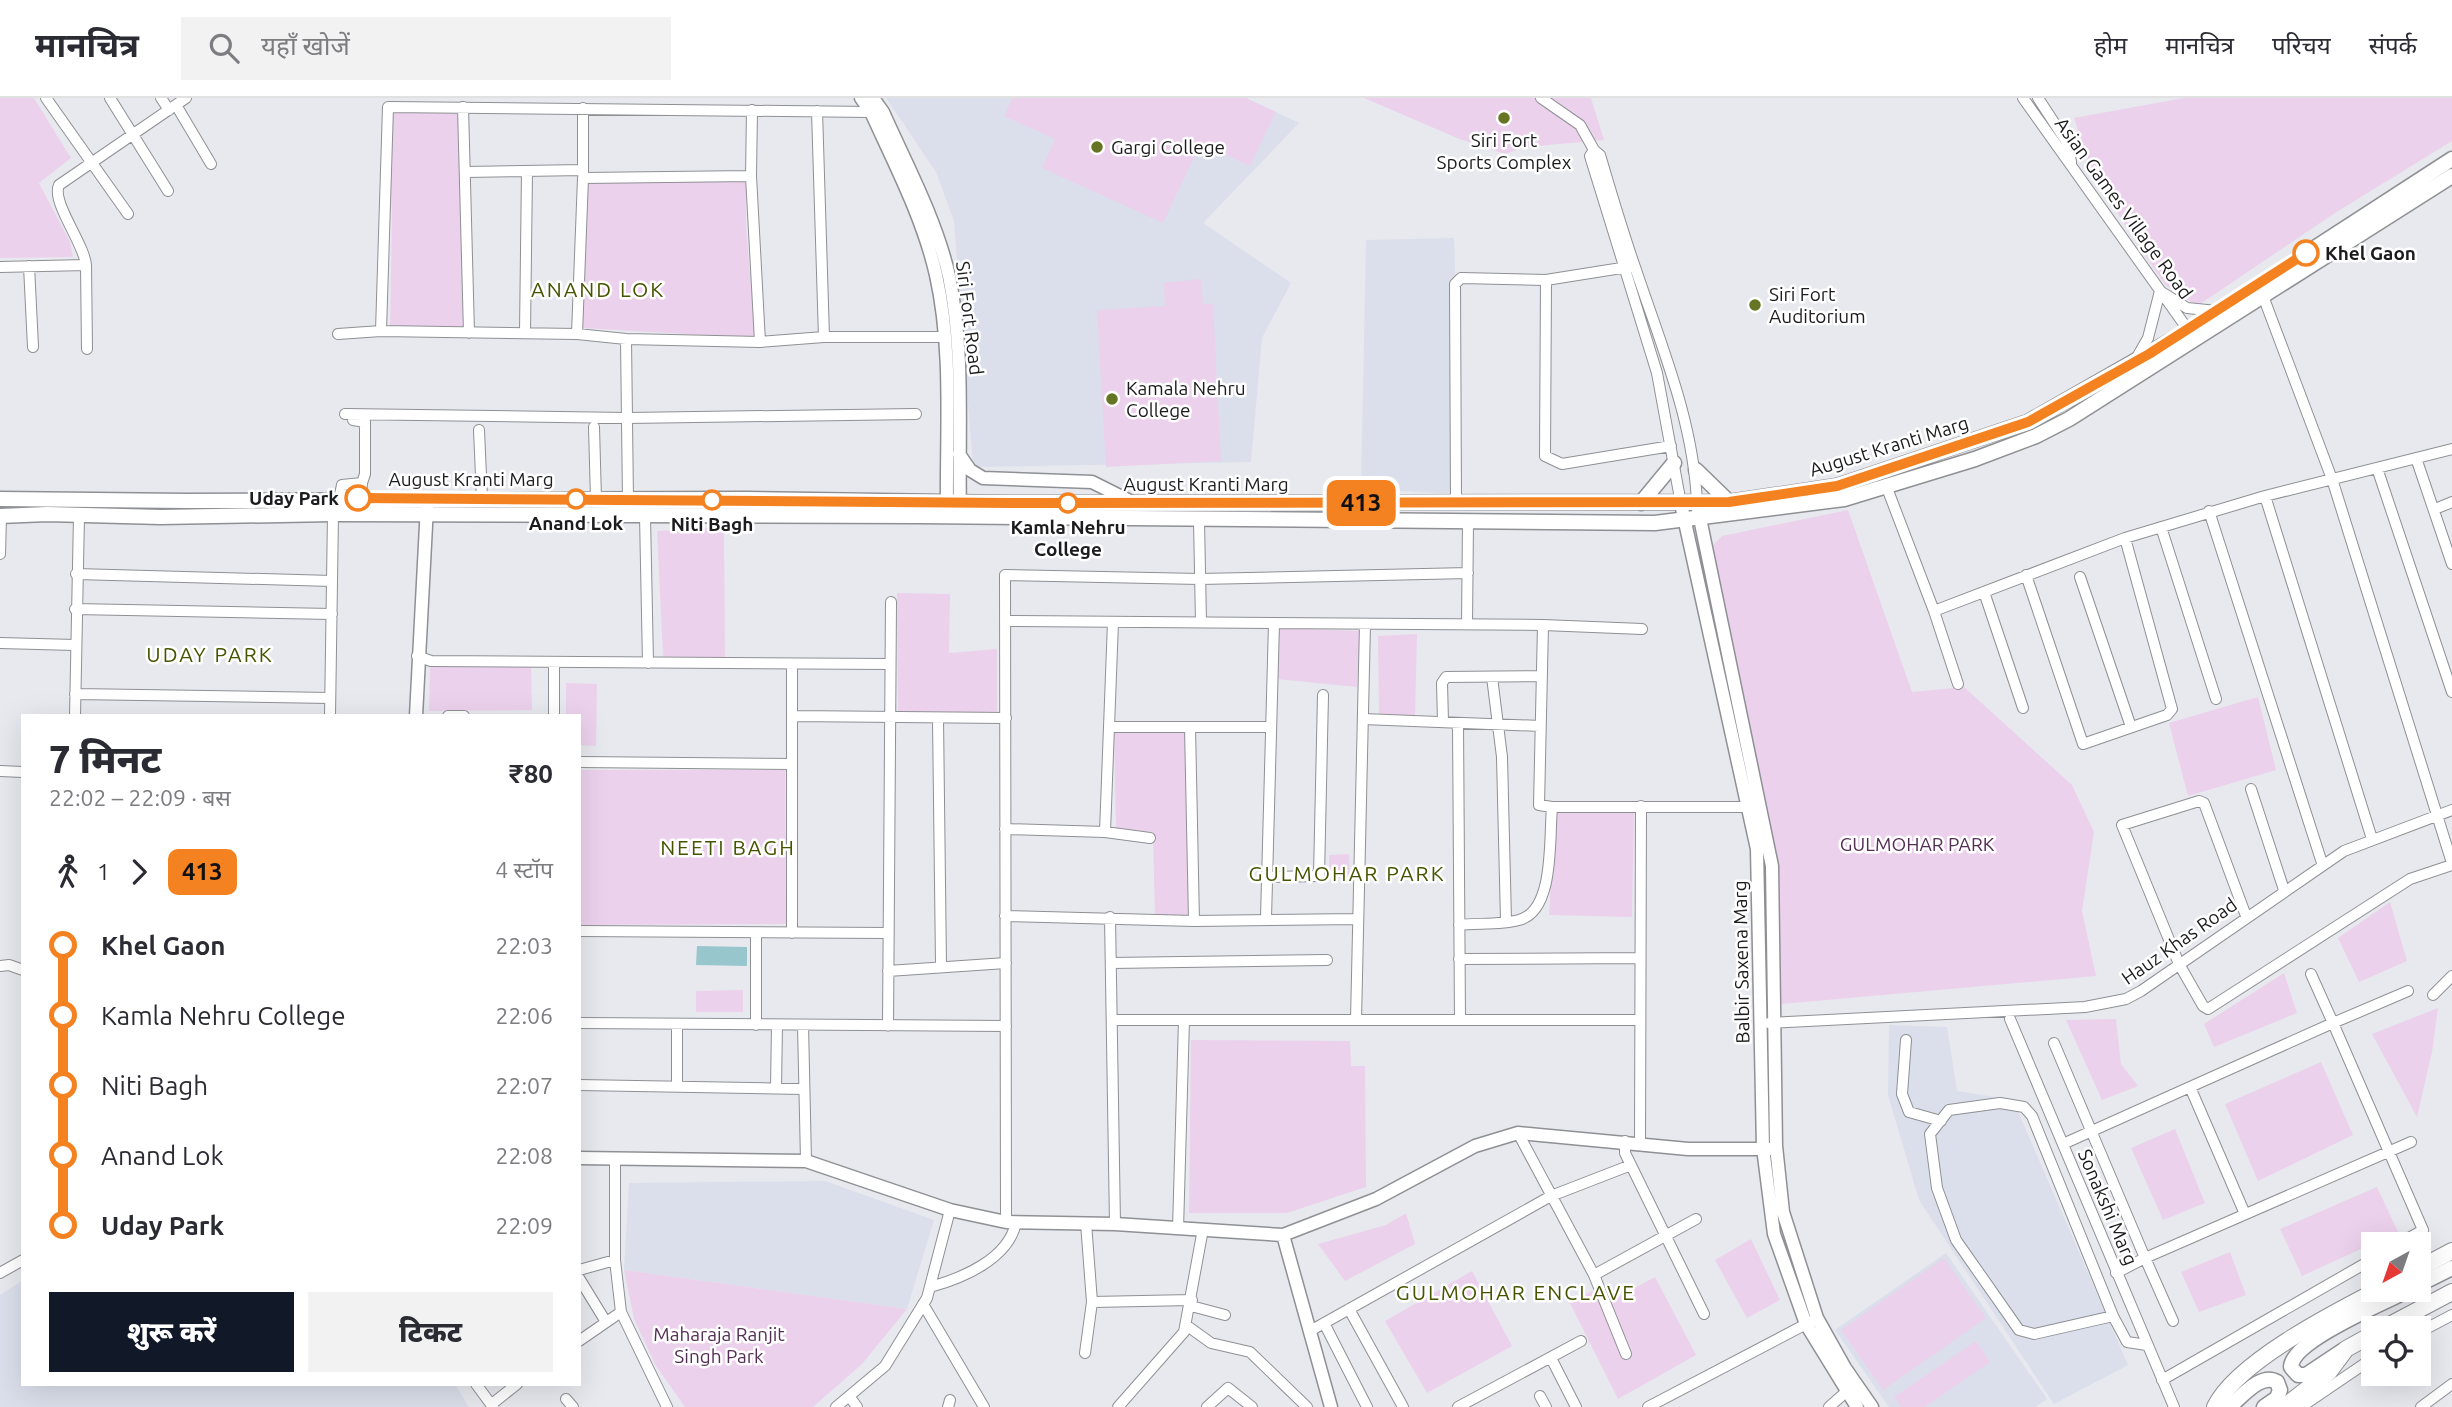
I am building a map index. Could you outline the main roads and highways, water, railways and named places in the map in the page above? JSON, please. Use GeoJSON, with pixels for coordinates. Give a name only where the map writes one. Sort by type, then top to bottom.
{"type":"FeatureCollection","features":[{"type":"Feature","properties":{"kind":"highway"},"geometry":{"type":"LineString","coordinates":[[2431,1262],[2452,1251]]}},
{"type":"Feature","properties":{"kind":"highway"},"geometry":{"type":"LineString","coordinates":[[2407,1316],[2452,1292]]}},
{"type":"Feature","properties":{"kind":"highway"},"geometry":{"type":"LineString","coordinates":[[2215,1407],[2221,1394],[2271,1352],[2361,1300]]}},
{"type":"Feature","properties":{"kind":"highway"},"geometry":{"type":"LineString","coordinates":[[2284,1407],[2329,1372],[2346,1349],[2361,1341]]}},
{"type":"Feature","properties":{"kind":"main road","name":"August Kranti Marg"},"geometry":{"type":"LineString","coordinates":[[1,516],[645,516],[1134,504],[1641,503],[1681,504],[1694,514],[1843,499],[1887,488],[2036,436],[2191,335],[2217,311],[2452,159]]}},
{"type":"Feature","properties":{"kind":"main road","name":"August Kranti Marg"},"geometry":{"type":"LineString","coordinates":[[0,499],[746,499],[1199,521],[1656,523],[1729,502],[1837,486],[2002,432],[2062,405],[2134,363],[2263,296],[2452,176]]}},
{"type":"Feature","properties":{"kind":"main road"},"geometry":{"type":"LineString","coordinates":[[1641,503],[1674,463]]}},
{"type":"Feature","properties":{"kind":"main road"},"geometry":{"type":"LineString","coordinates":[[1696,470],[1729,502]]}},
{"type":"Feature","properties":{"kind":"main road"},"geometry":{"type":"LineString","coordinates":[[2431,1278],[2452,1268]]}},
{"type":"Feature","properties":{"kind":"main road"},"geometry":{"type":"LineString","coordinates":[[2346,1349],[2305,1375],[2298,1375],[2291,1367],[2294,1356],[2314,1338],[2385,1302]]}},
{"type":"Feature","properties":{"kind":"main road"},"geometry":{"type":"LineString","coordinates":[[2230,1407],[2262,1380],[2270,1378],[2277,1382],[2279,1394],[2264,1407]]}},
{"type":"Feature","properties":{"kind":"water"},"geometry":{"type":"Polygon","coordinates":[[[697,946],[747,947],[747,966],[696,965],[697,946]]]}},
{"type":"Feature","properties":{"kind":"place","name":"Siri Fort Sports Complex"},"geometry":{"type":"Point","coordinates":[1504,118]}},
{"type":"Feature","properties":{"kind":"place","name":"Gargi College"},"geometry":{"type":"Point","coordinates":[1097,147]}},
{"type":"Feature","properties":{"kind":"place","name":"Khel Gaon"},"geometry":{"type":"Point","coordinates":[2306,253]}},
{"type":"Feature","properties":{"kind":"place","name":"Siri Fort Auditorium"},"geometry":{"type":"Point","coordinates":[1755,305]}},
{"type":"Feature","properties":{"kind":"place","name":"Kamala Nehru College"},"geometry":{"type":"Point","coordinates":[1112,399]}},
{"type":"Feature","properties":{"kind":"place","name":"Uday Park"},"geometry":{"type":"Point","coordinates":[358,498]}},
{"type":"Feature","properties":{"kind":"place","name":"Anand Lok"},"geometry":{"type":"Point","coordinates":[576,499]}},
{"type":"Feature","properties":{"kind":"place","name":"Niti Bagh"},"geometry":{"type":"Point","coordinates":[712,500]}},
{"type":"Feature","properties":{"kind":"place","name":"Kamla Nehru College"},"geometry":{"type":"Point","coordinates":[1068,503]}},
{"type":"Feature","properties":{"kind":"district","name":"ANAND LOK"},"geometry":{"type":"Point","coordinates":[598,289]}},
{"type":"Feature","properties":{"kind":"district","name":"UDAY PARK"},"geometry":{"type":"Point","coordinates":[210,654]}},
{"type":"Feature","properties":{"kind":"district","name":"NEETI BAGH"},"geometry":{"type":"Point","coordinates":[728,847]}},
{"type":"Feature","properties":{"kind":"district","name":"GULMOHAR PARK"},"geometry":{"type":"Point","coordinates":[1347,873]}},
{"type":"Feature","properties":{"kind":"district","name":"GULMOHAR ENCLAVE"},"geometry":{"type":"Point","coordinates":[1516,1292]}},
{"type":"Feature","properties":{"kind":"park label","name":"Maharaja Ranjit Singh Park"},"geometry":{"type":"Point","coordinates":[719,1345]}}]}
